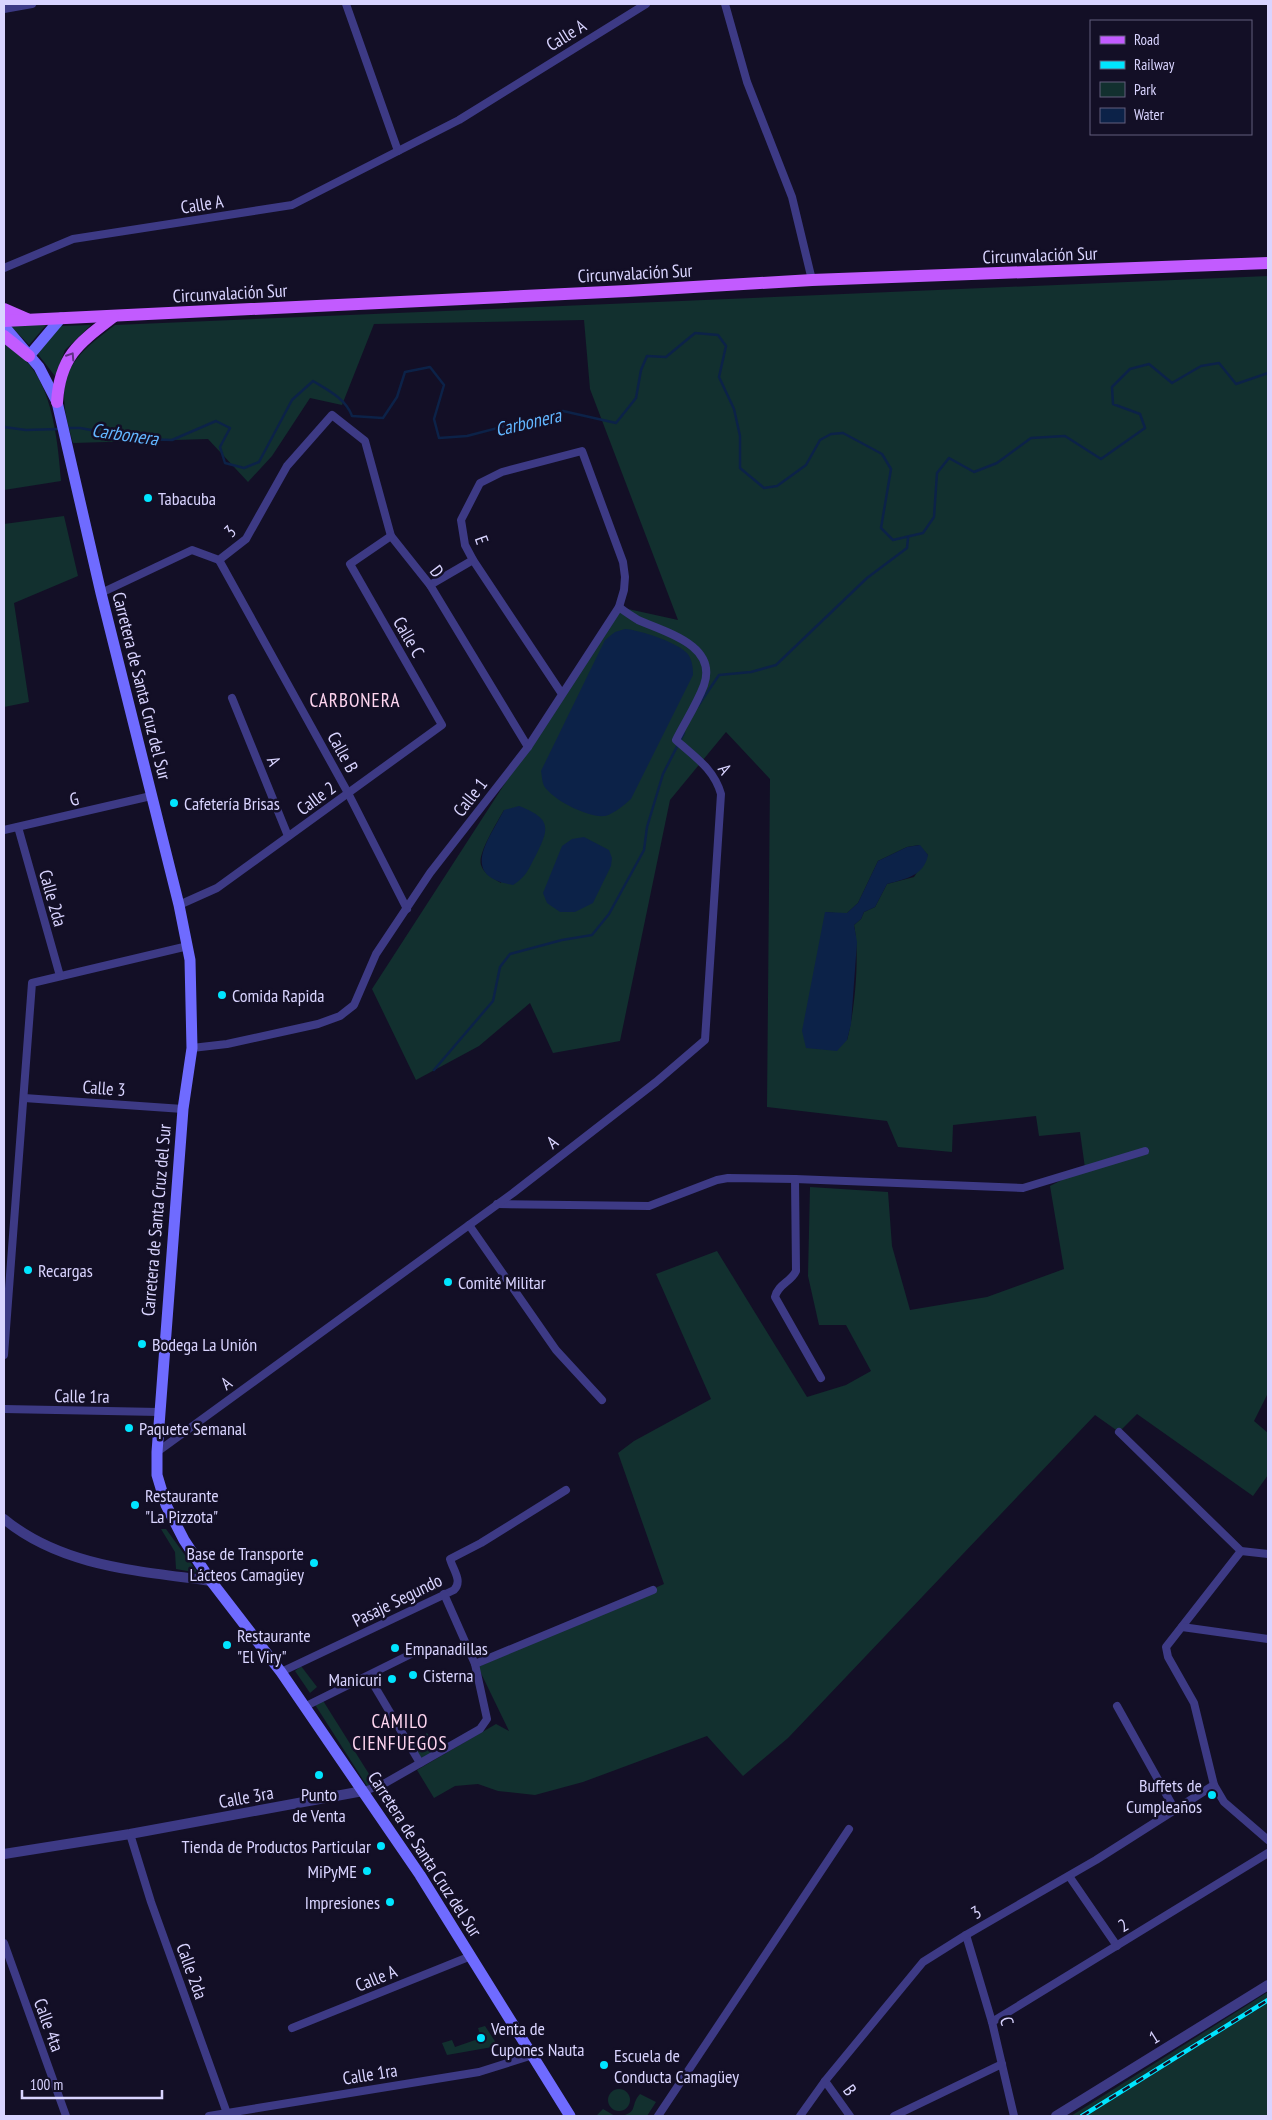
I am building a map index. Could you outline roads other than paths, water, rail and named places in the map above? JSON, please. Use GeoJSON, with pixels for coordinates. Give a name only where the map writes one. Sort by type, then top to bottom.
{"type":"FeatureCollection","features":[{"type":"Feature","properties":{"kind":"main road","name":"Circunvalación Sur"},"geometry":{"type":"LineString","coordinates":[[4,321],[113,317],[812,280],[1268,263]]}},
{"type":"Feature","properties":{"kind":"main road"},"geometry":{"type":"LineString","coordinates":[[4,309],[29,320]]}},
{"type":"Feature","properties":{"kind":"main road"},"geometry":{"type":"LineString","coordinates":[[57,402],[59,381],[73,352],[86,338],[113,317]]}},
{"type":"Feature","properties":{"kind":"main road"},"geometry":{"type":"LineString","coordinates":[[4,336],[29,356],[61,318]]}},
{"type":"Feature","properties":{"kind":"main road","name":"Carretera de Santa Cruz del Sur"},"geometry":{"type":"LineString","coordinates":[[4,326],[46,380],[57,402],[101,593],[179,905],[190,960],[192,1048],[183,1109],[157,1452],[157,1475],[166,1506],[184,1540],[211,1581],[282,1672],[420,1875],[570,2116]]}},
{"type":"Feature","properties":{"kind":"street"},"geometry":{"type":"LineString","coordinates":[[4,9],[32,4]]}},
{"type":"Feature","properties":{"kind":"street"},"geometry":{"type":"LineString","coordinates":[[346,4],[398,151]]}},
{"type":"Feature","properties":{"kind":"street","name":"Calle A"},"geometry":{"type":"LineString","coordinates":[[4,268],[73,239],[292,204],[459,120],[646,4]]}},
{"type":"Feature","properties":{"kind":"street"},"geometry":{"type":"LineString","coordinates":[[726,4],[747,82],[792,197],[812,280]]}},
{"type":"Feature","properties":{"kind":"street","name":"D"},"geometry":{"type":"LineString","coordinates":[[332,415],[365,441],[391,536],[430,585],[528,747]]}},
{"type":"Feature","properties":{"kind":"street","name":"3"},"geometry":{"type":"LineString","coordinates":[[101,593],[192,550],[219,560],[246,539],[287,466],[332,415]]}},
{"type":"Feature","properties":{"kind":"street","name":"E"},"geometry":{"type":"LineString","coordinates":[[562,694],[473,560],[465,545],[460,520],[480,483],[502,472],[582,450]]}},
{"type":"Feature","properties":{"kind":"street","name":"Calle 1"},"geometry":{"type":"LineString","coordinates":[[192,1048],[272,1035],[318,1024],[340,1016],[354,1005],[376,954],[430,873],[528,747],[619,607],[624,590],[623,562],[582,450]]}},
{"type":"Feature","properties":{"kind":"street","name":"Calle C"},"geometry":{"type":"LineString","coordinates":[[391,536],[350,564],[442,725]]}},
{"type":"Feature","properties":{"kind":"street","name":"Calle B"},"geometry":{"type":"LineString","coordinates":[[219,560],[348,793],[407,908]]}},
{"type":"Feature","properties":{"kind":"street"},"geometry":{"type":"LineString","coordinates":[[430,585],[473,560]]}},
{"type":"Feature","properties":{"kind":"street","name":"A"},"geometry":{"type":"LineString","coordinates":[[157,1452],[497,1204],[656,1082],[705,1040],[720,794],[717,780],[712,773],[676,740],[704,685],[707,670],[705,660],[699,652],[685,641],[636,618],[619,607]]}},
{"type":"Feature","properties":{"kind":"street","name":"A"},"geometry":{"type":"LineString","coordinates":[[232,698],[288,836]]}},
{"type":"Feature","properties":{"kind":"street","name":"Calle 2"},"geometry":{"type":"LineString","coordinates":[[179,905],[217,888],[442,725]]}},
{"type":"Feature","properties":{"kind":"street","name":"G"},"geometry":{"type":"LineString","coordinates":[[4,830],[151,796]]}},
{"type":"Feature","properties":{"kind":"street","name":"Calle 2da"},"geometry":{"type":"LineString","coordinates":[[18,828],[60,976]]}},
{"type":"Feature","properties":{"kind":"street"},"geometry":{"type":"LineString","coordinates":[[4,1355],[8,1258],[24,1098],[32,983],[188,946]]}},
{"type":"Feature","properties":{"kind":"street","name":"Calle 3"},"geometry":{"type":"LineString","coordinates":[[24,1098],[183,1109]]}},
{"type":"Feature","properties":{"kind":"street"},"geometry":{"type":"LineString","coordinates":[[497,1204],[649,1206],[717,1180],[728,1178],[1023,1188],[1145,1151]]}},
{"type":"Feature","properties":{"kind":"street"},"geometry":{"type":"LineString","coordinates":[[795,1179],[796,1271],[794,1275],[778,1288],[775,1297],[821,1378]]}},
{"type":"Feature","properties":{"kind":"street"},"geometry":{"type":"LineString","coordinates":[[469,1225],[556,1350],[602,1400]]}},
{"type":"Feature","properties":{"kind":"street","name":"Calle 1ra"},"geometry":{"type":"LineString","coordinates":[[4,1409],[159,1412]]}},
{"type":"Feature","properties":{"kind":"street"},"geometry":{"type":"LineString","coordinates":[[1119,1432],[1241,1551],[1268,1554]]}},
{"type":"Feature","properties":{"kind":"street","name":"Pasaje Segundo"},"geometry":{"type":"LineString","coordinates":[[282,1672],[454,1590],[458,1586],[459,1581],[450,1559],[481,1543],[566,1490]]}},
{"type":"Feature","properties":{"kind":"street"},"geometry":{"type":"LineString","coordinates":[[4,1519],[40,1543],[98,1564],[211,1581]]}},
{"type":"Feature","properties":{"kind":"street"},"geometry":{"type":"LineString","coordinates":[[1241,1551],[1166,1647],[1168,1657],[1194,1703],[1214,1785],[1224,1802],[1268,1840]]}},
{"type":"Feature","properties":{"kind":"street"},"geometry":{"type":"LineString","coordinates":[[444,1594],[475,1664],[653,1590]]}},
{"type":"Feature","properties":{"kind":"street"},"geometry":{"type":"LineString","coordinates":[[1182,1627],[1268,1639]]}},
{"type":"Feature","properties":{"kind":"street"},"geometry":{"type":"LineString","coordinates":[[304,1707],[411,1654]]}},
{"type":"Feature","properties":{"kind":"street","name":"Calle 3ra"},"geometry":{"type":"LineString","coordinates":[[4,1854],[130,1834],[363,1792],[380,1786],[480,1728],[487,1719],[475,1664]]}},
{"type":"Feature","properties":{"kind":"street"},"geometry":{"type":"LineString","coordinates":[[375,1687],[420,1763]]}},
{"type":"Feature","properties":{"kind":"street"},"geometry":{"type":"LineString","coordinates":[[1117,1706],[1175,1810]]}},
{"type":"Feature","properties":{"kind":"street","name":"3"},"geometry":{"type":"LineString","coordinates":[[800,2116],[825,2081],[923,1962],[966,1935],[1070,1876],[1214,1785]]}},
{"type":"Feature","properties":{"kind":"street"},"geometry":{"type":"LineString","coordinates":[[658,2116],[849,1829]]}},
{"type":"Feature","properties":{"kind":"street","name":"Calle 2da"},"geometry":{"type":"LineString","coordinates":[[130,1834],[151,1902],[228,2115]]}},
{"type":"Feature","properties":{"kind":"street","name":"2"},"geometry":{"type":"LineString","coordinates":[[992,2022],[1268,1852]]}},
{"type":"Feature","properties":{"kind":"street"},"geometry":{"type":"LineString","coordinates":[[1070,1876],[1117,1946]]}},
{"type":"Feature","properties":{"kind":"street","name":"C"},"geometry":{"type":"LineString","coordinates":[[966,1935],[992,2022],[1014,2116]]}},
{"type":"Feature","properties":{"kind":"street","name":"Calle 4ta"},"geometry":{"type":"LineString","coordinates":[[4,1944],[66,2116]]}},
{"type":"Feature","properties":{"kind":"street","name":"Calle A"},"geometry":{"type":"LineString","coordinates":[[292,2028],[471,1956]]}},
{"type":"Feature","properties":{"kind":"street","name":"1"},"geometry":{"type":"LineString","coordinates":[[1056,2116],[1268,1985]]}},
{"type":"Feature","properties":{"kind":"street","name":"Calle 1ra"},"geometry":{"type":"LineString","coordinates":[[209,2116],[228,2115],[479,2072],[533,2055]]}},
{"type":"Feature","properties":{"kind":"street"},"geometry":{"type":"LineString","coordinates":[[894,2116],[1002,2064]]}},
{"type":"Feature","properties":{"kind":"street","name":"B"},"geometry":{"type":"LineString","coordinates":[[825,2081],[850,2116]]}},
{"type":"Feature","properties":{"kind":"water"},"geometry":{"type":"Polygon","coordinates":[[[625,629],[658,637],[682,649],[690,658],[693,675],[631,799],[612,813],[598,816],[571,807],[555,797],[544,786],[541,771],[605,640],[615,632],[625,629]]]}},
{"type":"Feature","properties":{"kind":"water"},"geometry":{"type":"Polygon","coordinates":[[[519,806],[543,820],[545,832],[540,847],[524,876],[513,885],[496,880],[487,874],[482,865],[482,856],[504,810],[519,806]]]}},
{"type":"Feature","properties":{"kind":"water"},"geometry":{"type":"Polygon","coordinates":[[[584,837],[609,850],[612,858],[611,866],[593,903],[575,912],[560,912],[547,903],[543,893],[562,846],[572,839],[584,837]]]}},
{"type":"Feature","properties":{"kind":"water"},"geometry":{"type":"Polygon","coordinates":[[[920,845],[928,855],[922,868],[913,876],[887,884],[875,907],[864,912],[861,919],[854,925],[857,942],[851,1024],[847,1040],[837,1051],[806,1048],[802,1031],[825,912],[847,913],[858,903],[878,861],[907,847],[920,845]]]}},
{"type":"Feature","properties":{"kind":"waterway","name":"Carbonera"},"geometry":{"type":"LineString","coordinates":[[67,428],[80,428],[141,439],[172,440],[216,421],[230,428],[220,447],[225,463],[244,468],[259,462],[292,400],[313,381],[341,400],[352,416],[383,418],[397,397],[405,372],[430,367],[444,385],[434,419],[439,438],[467,436],[563,411],[616,423],[636,398],[641,370],[647,356],[666,357],[695,333],[718,335],[726,346],[719,377],[734,409],[740,436],[740,468],[764,488],[777,486],[806,465],[820,440],[831,434],[843,433],[882,454],[891,469],[881,528],[893,540],[923,533],[934,517],[937,473],[949,458],[974,472],[997,463],[1031,438],[1065,436],[1101,459],[1145,428],[1140,414],[1113,404],[1112,387],[1130,369],[1149,364],[1172,383],[1201,366],[1219,363],[1236,384],[1268,373]]}},
{"type":"Feature","properties":{"kind":"waterway","name":"Carbonera"},"geometry":{"type":"LineString","coordinates":[[4,427],[26,430],[59,429]]}},
{"type":"Feature","properties":{"kind":"waterway"},"geometry":{"type":"LineString","coordinates":[[698,706],[719,675],[751,672],[776,665],[867,578],[907,548],[908,538]]}},
{"type":"Feature","properties":{"kind":"waterway"},"geometry":{"type":"LineString","coordinates":[[434,1070],[493,1001],[500,967],[510,954],[562,940],[592,935],[609,914],[644,850],[647,827],[663,774],[684,733]]}},
{"type":"Feature","properties":{"kind":"railway"},"geometry":{"type":"LineString","coordinates":[[1082,2116],[1268,2000]]}},
{"type":"Feature","properties":{"kind":"place","name":"Tabacuba"},"geometry":{"type":"Point","coordinates":[148,498]}},
{"type":"Feature","properties":{"kind":"place","name":"Cafetería Brisas"},"geometry":{"type":"Point","coordinates":[174,803]}},
{"type":"Feature","properties":{"kind":"place","name":"Comida Rapida"},"geometry":{"type":"Point","coordinates":[222,995]}},
{"type":"Feature","properties":{"kind":"place","name":"Recargas"},"geometry":{"type":"Point","coordinates":[28,1270]}},
{"type":"Feature","properties":{"kind":"place","name":"Comité Militar"},"geometry":{"type":"Point","coordinates":[448,1282]}},
{"type":"Feature","properties":{"kind":"place","name":"Bodega La Unión"},"geometry":{"type":"Point","coordinates":[142,1344]}},
{"type":"Feature","properties":{"kind":"place","name":"Paquete Semanal"},"geometry":{"type":"Point","coordinates":[129,1428]}},
{"type":"Feature","properties":{"kind":"place","name":"Restaurante \"La Pizzota\""},"geometry":{"type":"Point","coordinates":[135,1505]}},
{"type":"Feature","properties":{"kind":"place","name":"Base de Transporte Lácteos Camagüey"},"geometry":{"type":"Point","coordinates":[314,1563]}},
{"type":"Feature","properties":{"kind":"place","name":"Restaurante \"El Viry\""},"geometry":{"type":"Point","coordinates":[227,1645]}},
{"type":"Feature","properties":{"kind":"place","name":"Empanadillas"},"geometry":{"type":"Point","coordinates":[395,1648]}},
{"type":"Feature","properties":{"kind":"place","name":"Cisterna"},"geometry":{"type":"Point","coordinates":[413,1675]}},
{"type":"Feature","properties":{"kind":"place","name":"Manicuri"},"geometry":{"type":"Point","coordinates":[392,1679]}},
{"type":"Feature","properties":{"kind":"place","name":"Punto de Venta"},"geometry":{"type":"Point","coordinates":[319,1775]}},
{"type":"Feature","properties":{"kind":"place","name":"Buffets de Cumpleaños"},"geometry":{"type":"Point","coordinates":[1212,1795]}},
{"type":"Feature","properties":{"kind":"place","name":"Tienda de Productos Particular"},"geometry":{"type":"Point","coordinates":[381,1846]}},
{"type":"Feature","properties":{"kind":"place","name":"MiPyME"},"geometry":{"type":"Point","coordinates":[367,1871]}},
{"type":"Feature","properties":{"kind":"place","name":"Impresiones"},"geometry":{"type":"Point","coordinates":[390,1902]}},
{"type":"Feature","properties":{"kind":"place","name":"Venta de Cupones Nauta"},"geometry":{"type":"Point","coordinates":[481,2038]}},
{"type":"Feature","properties":{"kind":"place","name":"Escuela de Conducta Camagüey"},"geometry":{"type":"Point","coordinates":[604,2065]}},
{"type":"Feature","properties":{"kind":"district","name":"CARBONERA"},"geometry":{"type":"Point","coordinates":[355,700]}},
{"type":"Feature","properties":{"kind":"district","name":"CAMILO CIENFUEGOS"},"geometry":{"type":"Point","coordinates":[400,1732]}}]}
